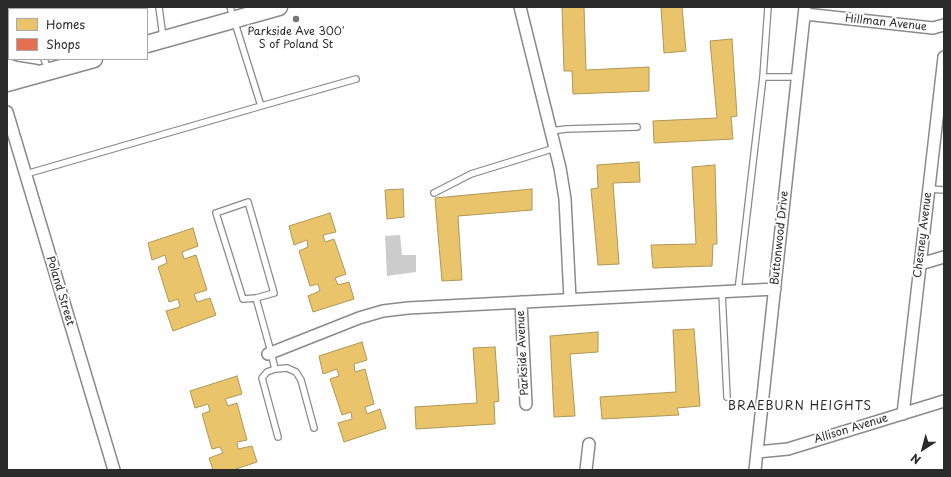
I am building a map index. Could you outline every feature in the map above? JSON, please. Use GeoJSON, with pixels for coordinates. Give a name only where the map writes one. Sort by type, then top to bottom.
{"type":"FeatureCollection","features":[{"type":"Feature","properties":{"kind":"main road"},"geometry":{"type":"LineString","coordinates":[[148,44],[163,40],[232,13],[279,7]]}},
{"type":"Feature","properties":{"kind":"main road"},"geometry":{"type":"LineString","coordinates":[[7,67],[16,70],[44,68],[88,60]]}},
{"type":"Feature","properties":{"kind":"main road"},"geometry":{"type":"LineString","coordinates":[[7,83],[44,68]]}},
{"type":"Feature","properties":{"kind":"street"},"geometry":{"type":"LineString","coordinates":[[520,7],[560,168],[565,199],[570,299]]}},
{"type":"Feature","properties":{"kind":"street","name":"Hillman Avenue"},"geometry":{"type":"LineString","coordinates":[[805,11],[933,28],[944,25]]}},
{"type":"Feature","properties":{"kind":"street","name":"Buttonwood Drive"},"geometry":{"type":"LineString","coordinates":[[755,470],[805,11]]}},
{"type":"Feature","properties":{"kind":"street","name":"Chesney Avenue"},"geometry":{"type":"LineString","coordinates":[[903,414],[944,57]]}},
{"type":"Feature","properties":{"kind":"street","name":"Poland Street"},"geometry":{"type":"LineString","coordinates":[[7,112],[114,470]]}},
{"type":"Feature","properties":{"kind":"street"},"geometry":{"type":"LineString","coordinates":[[920,264],[944,257]]}},
{"type":"Feature","properties":{"kind":"street"},"geometry":{"type":"LineString","coordinates":[[269,353],[347,322],[384,311],[408,308],[775,289]]}},
{"type":"Feature","properties":{"kind":"street","name":"Parkside Avenue"},"geometry":{"type":"LineString","coordinates":[[521,302],[526,404]]}},
{"type":"Feature","properties":{"kind":"street","name":"Allison Avenue"},"geometry":{"type":"LineString","coordinates":[[757,452],[788,449],[944,401]]}},
{"type":"Feature","properties":{"kind":"street"},"geometry":{"type":"LineString","coordinates":[[586,470],[589,444]]}},
{"type":"Feature","properties":{"kind":"lane"},"geometry":{"type":"LineString","coordinates":[[159,7],[163,40]]}},
{"type":"Feature","properties":{"kind":"lane"},"geometry":{"type":"LineString","coordinates":[[738,291],[762,77],[768,7]]}},
{"type":"Feature","properties":{"kind":"lane"},"geometry":{"type":"LineString","coordinates":[[232,13],[261,106]]}},
{"type":"Feature","properties":{"kind":"lane"},"geometry":{"type":"LineString","coordinates":[[762,77],[798,77]]}},
{"type":"Feature","properties":{"kind":"lane"},"geometry":{"type":"LineString","coordinates":[[26,174],[356,79]]}},
{"type":"Feature","properties":{"kind":"lane"},"geometry":{"type":"LineString","coordinates":[[551,131],[566,129],[637,127]]}},
{"type":"Feature","properties":{"kind":"lane"},"geometry":{"type":"LineString","coordinates":[[434,193],[471,174],[556,148]]}},
{"type":"Feature","properties":{"kind":"lane"},"geometry":{"type":"LineString","coordinates":[[929,189],[944,190]]}},
{"type":"Feature","properties":{"kind":"lane"},"geometry":{"type":"LineString","coordinates":[[248,202],[274,293],[256,298],[243,299],[216,213],[248,202]]}},
{"type":"Feature","properties":{"kind":"lane"},"geometry":{"type":"LineString","coordinates":[[722,292],[727,397]]}},
{"type":"Feature","properties":{"kind":"lane"},"geometry":{"type":"LineString","coordinates":[[256,298],[269,353],[275,369]]}},
{"type":"Feature","properties":{"kind":"lane"},"geometry":{"type":"LineString","coordinates":[[278,437],[262,378],[267,372],[275,369],[287,368],[296,372],[301,380],[314,428]]}},
{"type":"Feature","properties":{"kind":"shaded area"},"geometry":{"type":"Polygon","coordinates":[[[400,235],[402,255],[416,255],[416,272],[387,276],[385,236],[400,235]]]}},
{"type":"Feature","properties":{"kind":"building: Homes"},"geometry":{"type":"Polygon","coordinates":[[[562,7],[584,7],[586,70],[649,67],[649,91],[573,94],[572,71],[564,71],[562,7]]]}},
{"type":"Feature","properties":{"kind":"building: Homes"},"geometry":{"type":"Polygon","coordinates":[[[661,7],[682,7],[686,51],[664,53],[661,7]]]}},
{"type":"Feature","properties":{"kind":"building: Homes"},"geometry":{"type":"Polygon","coordinates":[[[732,39],[737,116],[731,117],[733,139],[654,143],[653,121],[717,118],[710,41],[732,39]]]}},
{"type":"Feature","properties":{"kind":"building: Homes"},"geometry":{"type":"Polygon","coordinates":[[[639,162],[640,182],[613,183],[619,264],[598,265],[591,189],[598,188],[597,165],[639,162]]]}},
{"type":"Feature","properties":{"kind":"building: Homes"},"geometry":{"type":"Polygon","coordinates":[[[715,165],[717,244],[713,244],[712,266],[653,268],[651,245],[696,244],[692,167],[715,165]]]}},
{"type":"Feature","properties":{"kind":"building: Homes"},"geometry":{"type":"Polygon","coordinates":[[[403,189],[404,217],[387,219],[385,190],[403,189]]]}},
{"type":"Feature","properties":{"kind":"building: Homes"},"geometry":{"type":"Polygon","coordinates":[[[532,189],[532,210],[458,216],[462,280],[442,281],[435,198],[532,189]]]}},
{"type":"Feature","properties":{"kind":"building: Homes"},"geometry":{"type":"Polygon","coordinates":[[[330,213],[336,232],[323,235],[325,242],[334,239],[346,274],[335,278],[338,285],[349,282],[354,299],[313,312],[308,296],[320,291],[318,284],[310,286],[299,251],[308,247],[307,240],[294,245],[289,226],[330,213]]]}},
{"type":"Feature","properties":{"kind":"building: Homes"},"geometry":{"type":"Polygon","coordinates":[[[193,228],[198,246],[182,252],[184,259],[196,255],[207,290],[194,294],[197,302],[210,298],[216,315],[173,331],[166,311],[180,307],[178,299],[169,302],[158,267],[167,263],[165,255],[152,260],[148,243],[193,228]]]}},
{"type":"Feature","properties":{"kind":"building: Homes"},"geometry":{"type":"Polygon","coordinates":[[[694,329],[700,406],[677,408],[679,415],[602,419],[600,397],[676,392],[673,330],[694,329]]]}},
{"type":"Feature","properties":{"kind":"building: Homes"},"geometry":{"type":"Polygon","coordinates":[[[598,332],[598,352],[570,354],[575,416],[554,417],[550,336],[598,332]]]}},
{"type":"Feature","properties":{"kind":"building: Homes"},"geometry":{"type":"Polygon","coordinates":[[[362,342],[367,360],[354,364],[355,372],[365,369],[374,404],[365,407],[367,414],[380,409],[386,428],[344,442],[338,423],[352,419],[351,412],[342,415],[330,379],[339,376],[337,369],[323,374],[319,356],[362,342]]]}},
{"type":"Feature","properties":{"kind":"building: Homes"},"geometry":{"type":"Polygon","coordinates":[[[495,347],[499,401],[494,402],[495,424],[416,429],[415,407],[477,403],[473,348],[495,347]]]}},
{"type":"Feature","properties":{"kind":"building: Homes"},"geometry":{"type":"Polygon","coordinates":[[[237,376],[242,394],[225,399],[228,406],[237,403],[247,440],[237,442],[238,449],[252,446],[257,462],[233,470],[213,470],[209,458],[223,453],[220,447],[212,449],[202,414],[210,411],[208,404],[195,408],[190,391],[237,376]]]}},
{"type":"Feature","properties":{"kind":"building: Shops"},"geometry":{"type":"Polygon","coordinates":[[[17,7],[45,7],[44,8],[17,7]]]}},
{"type":"Feature","properties":{"kind":"place","name":"Parkside Ave 300' S of Poland St"},"geometry":{"type":"Point","coordinates":[296,19]}},
{"type":"Feature","properties":{"kind":"district","name":"BRAEBURN HEIGHTS"},"geometry":{"type":"Point","coordinates":[800,407]}}]}
